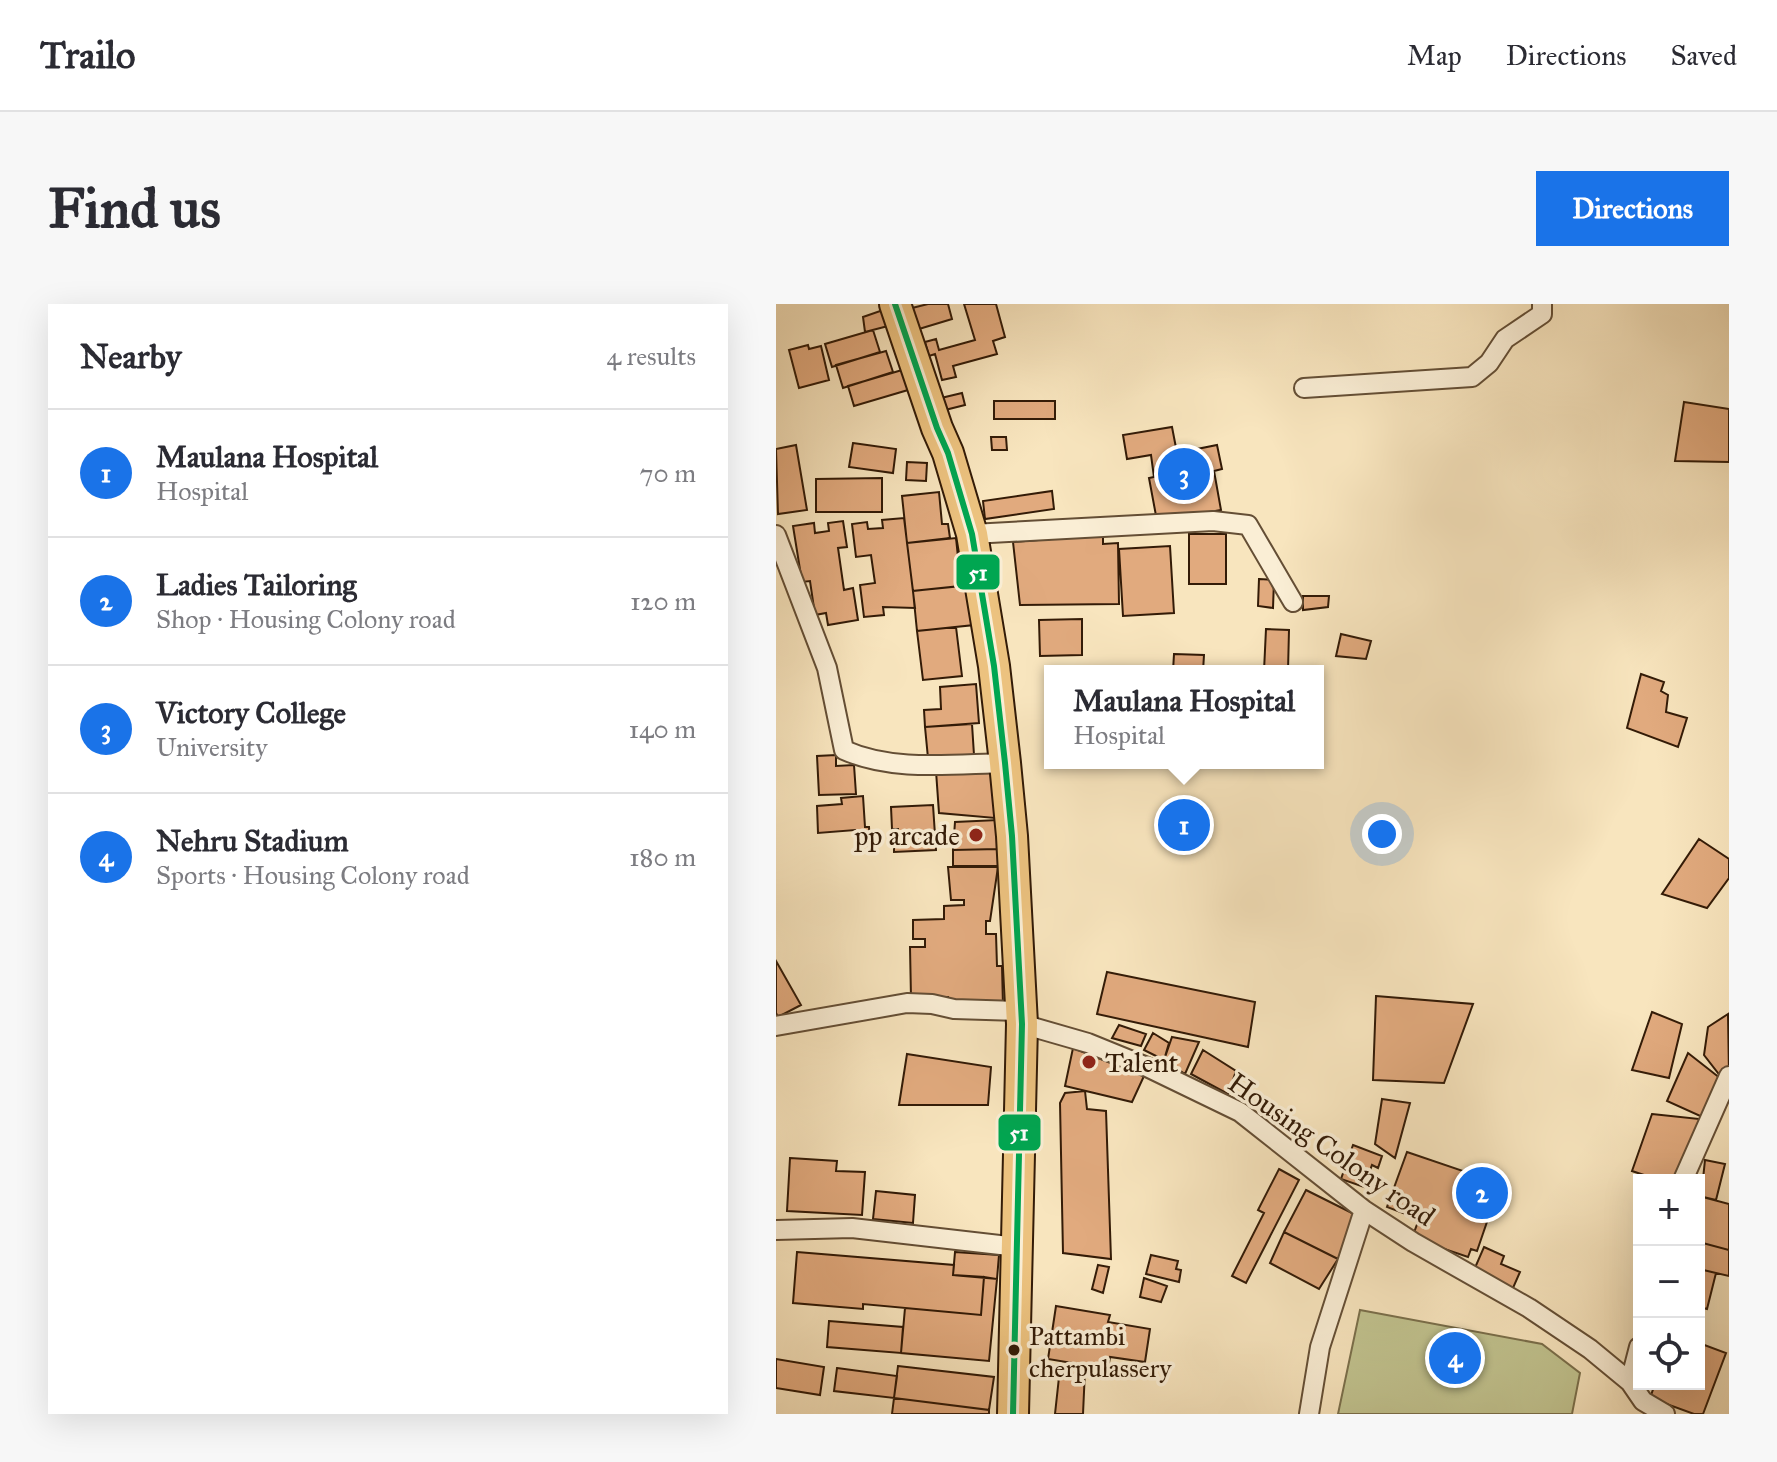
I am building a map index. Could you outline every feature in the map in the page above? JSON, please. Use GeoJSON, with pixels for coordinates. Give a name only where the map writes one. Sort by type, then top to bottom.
{"type":"FeatureCollection","features":[{"type":"Feature","properties":{"kind":"main road"},"geometry":{"type":"LineString","coordinates":[[895,304],[948,453],[972,534],[994,666],[1005,763],[1022,1017],[1013,1414]]}},
{"type":"Feature","properties":{"kind":"street"},"geometry":{"type":"LineString","coordinates":[[1304,388],[1472,377],[1489,363],[1505,339],[1542,314],[1542,304]]}},
{"type":"Feature","properties":{"kind":"street"},"geometry":{"type":"LineString","coordinates":[[972,534],[1213,521],[1248,525],[1293,602]]}},
{"type":"Feature","properties":{"kind":"street"},"geometry":{"type":"LineString","coordinates":[[776,535],[827,668],[844,750],[865,760],[899,764],[1005,763]]}},
{"type":"Feature","properties":{"kind":"street","name":"Housing Colony road"},"geometry":{"type":"LineString","coordinates":[[776,1026],[907,1003],[932,1004],[1022,1017],[1147,1067],[1240,1112],[1364,1210],[1554,1324],[1590,1349],[1630,1382],[1643,1401],[1665,1414]]}},
{"type":"Feature","properties":{"kind":"street"},"geometry":{"type":"LineString","coordinates":[[1686,1174],[1729,1076]]}},
{"type":"Feature","properties":{"kind":"street"},"geometry":{"type":"LineString","coordinates":[[1309,1414],[1320,1347],[1364,1210]]}},
{"type":"Feature","properties":{"kind":"street"},"geometry":{"type":"LineString","coordinates":[[777,1228],[852,1228],[1018,1247]]}},
{"type":"Feature","properties":{"kind":"street"},"geometry":{"type":"LineString","coordinates":[[1630,1382],[1633,1370]]}},
{"type":"Feature","properties":{"kind":"green space"},"geometry":{"type":"Polygon","coordinates":[[[1360,1310],[1542,1344],[1580,1373],[1572,1414],[1338,1414],[1360,1310]]]}},
{"type":"Feature","properties":{"kind":"building"},"geometry":{"type":"Polygon","coordinates":[[[948,304],[952,319],[919,329],[912,308],[948,304]]]}},
{"type":"Feature","properties":{"kind":"building"},"geometry":{"type":"Polygon","coordinates":[[[964,304],[996,304],[1005,337],[993,341],[997,354],[953,366],[956,377],[942,380],[935,354],[929,356],[925,342],[936,339],[939,350],[975,340],[964,304]]]}},
{"type":"Feature","properties":{"kind":"building"},"geometry":{"type":"Polygon","coordinates":[[[883,310],[888,326],[865,332],[863,317],[883,310]]]}},
{"type":"Feature","properties":{"kind":"building"},"geometry":{"type":"Polygon","coordinates":[[[873,330],[880,352],[832,367],[825,344],[873,330]]]}},
{"type":"Feature","properties":{"kind":"building"},"geometry":{"type":"Polygon","coordinates":[[[808,345],[809,349],[821,346],[829,380],[799,388],[789,350],[808,345]]]}},
{"type":"Feature","properties":{"kind":"building"},"geometry":{"type":"Polygon","coordinates":[[[886,351],[893,372],[843,388],[836,365],[886,351]]]}},
{"type":"Feature","properties":{"kind":"building"},"geometry":{"type":"Polygon","coordinates":[[[902,370],[908,390],[854,406],[848,386],[902,370]]]}},
{"type":"Feature","properties":{"kind":"building"},"geometry":{"type":"Polygon","coordinates":[[[962,393],[965,405],[945,410],[941,398],[962,393]]]}},
{"type":"Feature","properties":{"kind":"building"},"geometry":{"type":"Polygon","coordinates":[[[994,401],[1055,401],[1055,419],[994,419],[994,401]]]}},
{"type":"Feature","properties":{"kind":"building"},"geometry":{"type":"Polygon","coordinates":[[[1684,402],[1729,409],[1729,462],[1675,461],[1684,402]]]}},
{"type":"Feature","properties":{"kind":"building"},"geometry":{"type":"Polygon","coordinates":[[[1172,427],[1177,453],[1217,445],[1222,469],[1214,471],[1221,510],[1157,521],[1149,478],[1154,477],[1151,455],[1127,459],[1123,435],[1172,427]]]}},
{"type":"Feature","properties":{"kind":"building"},"geometry":{"type":"Polygon","coordinates":[[[991,437],[1006,437],[1007,450],[992,450],[991,437]]]}},
{"type":"Feature","properties":{"kind":"building"},"geometry":{"type":"Polygon","coordinates":[[[853,443],[896,449],[893,473],[849,467],[853,443]]]}},
{"type":"Feature","properties":{"kind":"building"},"geometry":{"type":"Polygon","coordinates":[[[796,445],[807,510],[778,514],[776,449],[796,445]]]}},
{"type":"Feature","properties":{"kind":"building"},"geometry":{"type":"Polygon","coordinates":[[[907,462],[927,463],[926,481],[906,480],[907,462]]]}},
{"type":"Feature","properties":{"kind":"building"},"geometry":{"type":"Polygon","coordinates":[[[882,478],[882,512],[816,512],[816,479],[882,478]]]}},
{"type":"Feature","properties":{"kind":"building"},"geometry":{"type":"Polygon","coordinates":[[[1052,491],[1054,509],[985,519],[983,501],[1052,491]]]}},
{"type":"Feature","properties":{"kind":"building"},"geometry":{"type":"Polygon","coordinates":[[[939,492],[942,524],[948,524],[950,538],[907,543],[902,496],[939,492]]]}},
{"type":"Feature","properties":{"kind":"building"},"geometry":{"type":"Polygon","coordinates":[[[904,518],[915,608],[883,607],[884,615],[864,617],[860,585],[875,583],[871,555],[856,557],[852,524],[867,522],[868,529],[883,528],[882,520],[904,518]]]}},
{"type":"Feature","properties":{"kind":"building"},"geometry":{"type":"Polygon","coordinates":[[[843,521],[847,547],[838,548],[844,590],[853,588],[858,620],[828,625],[826,613],[815,615],[810,581],[802,582],[793,526],[814,523],[815,533],[829,531],[828,523],[843,521]]]}},
{"type":"Feature","properties":{"kind":"building"},"geometry":{"type":"Polygon","coordinates":[[[1189,534],[1226,534],[1226,584],[1189,584],[1189,534]]]}},
{"type":"Feature","properties":{"kind":"building"},"geometry":{"type":"Polygon","coordinates":[[[1103,535],[1103,544],[1118,543],[1119,604],[1020,605],[1013,542],[1103,535]]]}},
{"type":"Feature","properties":{"kind":"building"},"geometry":{"type":"Polygon","coordinates":[[[956,538],[961,586],[913,591],[907,543],[956,538]]]}},
{"type":"Feature","properties":{"kind":"building"},"geometry":{"type":"Polygon","coordinates":[[[1170,546],[1174,613],[1123,616],[1119,549],[1170,546]]]}},
{"type":"Feature","properties":{"kind":"building"},"geometry":{"type":"Polygon","coordinates":[[[1259,579],[1274,580],[1273,608],[1258,606],[1259,579]]]}},
{"type":"Feature","properties":{"kind":"building"},"geometry":{"type":"Polygon","coordinates":[[[969,585],[974,625],[917,631],[913,591],[969,585]]]}},
{"type":"Feature","properties":{"kind":"building"},"geometry":{"type":"Polygon","coordinates":[[[1303,596],[1329,596],[1328,607],[1303,610],[1303,596]]]}},
{"type":"Feature","properties":{"kind":"building"},"geometry":{"type":"Polygon","coordinates":[[[1082,619],[1082,655],[1040,656],[1039,620],[1082,619]]]}},
{"type":"Feature","properties":{"kind":"building"},"geometry":{"type":"Polygon","coordinates":[[[956,627],[962,676],[923,680],[917,631],[956,627]]]}},
{"type":"Feature","properties":{"kind":"building"},"geometry":{"type":"Polygon","coordinates":[[[1266,629],[1289,630],[1288,665],[1264,665],[1266,629]]]}},
{"type":"Feature","properties":{"kind":"building"},"geometry":{"type":"Polygon","coordinates":[[[1341,634],[1371,641],[1366,659],[1336,656],[1341,634]]]}},
{"type":"Feature","properties":{"kind":"building"},"geometry":{"type":"Polygon","coordinates":[[[1174,654],[1204,655],[1203,665],[1173,665],[1174,654]]]}},
{"type":"Feature","properties":{"kind":"building"},"geometry":{"type":"Polygon","coordinates":[[[1641,674],[1664,682],[1661,691],[1668,695],[1666,712],[1687,718],[1678,747],[1627,728],[1641,674]]]}},
{"type":"Feature","properties":{"kind":"building"},"geometry":{"type":"Polygon","coordinates":[[[976,684],[979,723],[925,727],[924,710],[941,709],[940,687],[976,684]]]}},
{"type":"Feature","properties":{"kind":"building"},"geometry":{"type":"Polygon","coordinates":[[[972,724],[974,755],[928,758],[925,727],[972,724]]]}},
{"type":"Feature","properties":{"kind":"building"},"geometry":{"type":"Polygon","coordinates":[[[836,755],[836,766],[854,765],[856,794],[819,795],[817,756],[836,755]]]}},
{"type":"Feature","properties":{"kind":"building"},"geometry":{"type":"Polygon","coordinates":[[[936,771],[991,771],[995,818],[939,813],[936,771]]]}},
{"type":"Feature","properties":{"kind":"building"},"geometry":{"type":"Polygon","coordinates":[[[863,796],[865,827],[869,827],[870,845],[856,846],[855,830],[818,833],[817,806],[842,804],[841,798],[863,796]]]}},
{"type":"Feature","properties":{"kind":"building"},"geometry":{"type":"Polygon","coordinates":[[[933,805],[936,850],[894,852],[898,829],[892,829],[891,807],[933,805]]]}},
{"type":"Feature","properties":{"kind":"building","name":"pp arcade"},"geometry":{"type":"Polygon","coordinates":[[[998,820],[998,849],[953,850],[955,822],[998,820]]]}},
{"type":"Feature","properties":{"kind":"building"},"geometry":{"type":"Polygon","coordinates":[[[1699,839],[1729,859],[1729,878],[1707,908],[1662,894],[1699,839]]]}},
{"type":"Feature","properties":{"kind":"building","name":"pp arcade"},"geometry":{"type":"Polygon","coordinates":[[[998,849],[998,866],[953,866],[953,850],[998,849]]]}},
{"type":"Feature","properties":{"kind":"building"},"geometry":{"type":"Polygon","coordinates":[[[948,867],[998,867],[986,934],[996,934],[997,966],[1002,966],[1003,1006],[948,1007],[948,997],[911,998],[910,947],[925,947],[925,939],[913,939],[913,920],[944,919],[944,906],[964,905],[964,900],[951,900],[948,867]]]}},
{"type":"Feature","properties":{"kind":"building"},"geometry":{"type":"Polygon","coordinates":[[[776,961],[801,1005],[778,1017],[776,1013],[776,961]]]}},
{"type":"Feature","properties":{"kind":"building"},"geometry":{"type":"Polygon","coordinates":[[[1107,972],[1255,1002],[1248,1047],[1097,1014],[1107,972]]]}},
{"type":"Feature","properties":{"kind":"building"},"geometry":{"type":"Polygon","coordinates":[[[1376,996],[1473,1004],[1444,1083],[1373,1080],[1376,996]]]}},
{"type":"Feature","properties":{"kind":"building"},"geometry":{"type":"Polygon","coordinates":[[[1652,1012],[1682,1024],[1669,1078],[1632,1070],[1652,1012]]]}},
{"type":"Feature","properties":{"kind":"building"},"geometry":{"type":"Polygon","coordinates":[[[1728,1014],[1729,1076],[1725,1082],[1704,1055],[1708,1027],[1728,1014]]]}},
{"type":"Feature","properties":{"kind":"building"},"geometry":{"type":"Polygon","coordinates":[[[1119,1025],[1146,1034],[1141,1046],[1112,1038],[1119,1025]]]}},
{"type":"Feature","properties":{"kind":"building"},"geometry":{"type":"Polygon","coordinates":[[[1153,1033],[1169,1043],[1164,1060],[1144,1050],[1153,1033]]]}},
{"type":"Feature","properties":{"kind":"building"},"geometry":{"type":"Polygon","coordinates":[[[1172,1037],[1199,1042],[1185,1074],[1164,1060],[1172,1037]]]}},
{"type":"Feature","properties":{"kind":"building","name":"Talent"},"geometry":{"type":"Polygon","coordinates":[[[1073,1048],[1144,1076],[1132,1102],[1065,1086],[1073,1048]]]}},
{"type":"Feature","properties":{"kind":"building"},"geometry":{"type":"Polygon","coordinates":[[[1203,1050],[1236,1071],[1228,1094],[1191,1074],[1203,1050]]]}},
{"type":"Feature","properties":{"kind":"building"},"geometry":{"type":"Polygon","coordinates":[[[1688,1053],[1725,1082],[1709,1120],[1667,1101],[1688,1053]]]}},
{"type":"Feature","properties":{"kind":"building"},"geometry":{"type":"Polygon","coordinates":[[[907,1054],[991,1067],[988,1105],[899,1105],[907,1054]]]}},
{"type":"Feature","properties":{"kind":"building"},"geometry":{"type":"Polygon","coordinates":[[[1085,1091],[1087,1109],[1106,1111],[1111,1259],[1063,1253],[1060,1103],[1065,1093],[1085,1091]]]}},
{"type":"Feature","properties":{"kind":"building"},"geometry":{"type":"Polygon","coordinates":[[[1382,1099],[1410,1103],[1395,1158],[1375,1144],[1382,1099]]]}},
{"type":"Feature","properties":{"kind":"building"},"geometry":{"type":"Polygon","coordinates":[[[1652,1114],[1709,1120],[1685,1174],[1641,1174],[1632,1171],[1652,1114]]]}},
{"type":"Feature","properties":{"kind":"building"},"geometry":{"type":"Polygon","coordinates":[[[1353,1145],[1382,1156],[1378,1168],[1372,1165],[1364,1187],[1341,1179],[1353,1145]]]}},
{"type":"Feature","properties":{"kind":"building"},"geometry":{"type":"Polygon","coordinates":[[[1407,1152],[1469,1173],[1459,1202],[1490,1213],[1477,1251],[1471,1249],[1468,1257],[1412,1238],[1419,1219],[1387,1207],[1407,1152]]]}},
{"type":"Feature","properties":{"kind":"building"},"geometry":{"type":"Polygon","coordinates":[[[790,1158],[837,1161],[836,1171],[865,1172],[862,1215],[787,1211],[790,1158]]]}},
{"type":"Feature","properties":{"kind":"building"},"geometry":{"type":"Polygon","coordinates":[[[1705,1160],[1725,1164],[1716,1200],[1705,1197],[1705,1160]]]}},
{"type":"Feature","properties":{"kind":"building"},"geometry":{"type":"Polygon","coordinates":[[[1279,1169],[1299,1180],[1246,1283],[1232,1276],[1264,1213],[1258,1210],[1279,1169]]]}},
{"type":"Feature","properties":{"kind":"building"},"geometry":{"type":"Polygon","coordinates":[[[1473,1181],[1495,1187],[1491,1204],[1469,1198],[1473,1181]]]}},
{"type":"Feature","properties":{"kind":"building"},"geometry":{"type":"Polygon","coordinates":[[[1306,1190],[1360,1217],[1338,1259],[1284,1232],[1306,1190]]]}},
{"type":"Feature","properties":{"kind":"building"},"geometry":{"type":"Polygon","coordinates":[[[876,1191],[915,1195],[913,1223],[873,1219],[876,1191]]]}},
{"type":"Feature","properties":{"kind":"building"},"geometry":{"type":"Polygon","coordinates":[[[1705,1198],[1729,1204],[1729,1250],[1705,1244],[1705,1198]]]}},
{"type":"Feature","properties":{"kind":"building"},"geometry":{"type":"Polygon","coordinates":[[[1284,1232],[1338,1259],[1319,1289],[1270,1263],[1284,1232]]]}},
{"type":"Feature","properties":{"kind":"building"},"geometry":{"type":"Polygon","coordinates":[[[1705,1244],[1729,1250],[1729,1276],[1705,1270],[1705,1244]]]}},
{"type":"Feature","properties":{"kind":"building"},"geometry":{"type":"Polygon","coordinates":[[[1484,1247],[1504,1256],[1501,1264],[1520,1272],[1513,1288],[1474,1270],[1484,1247]]]}},
{"type":"Feature","properties":{"kind":"building"},"geometry":{"type":"Polygon","coordinates":[[[797,1252],[954,1265],[953,1275],[984,1277],[981,1315],[863,1304],[863,1309],[793,1303],[797,1252]]]}},
{"type":"Feature","properties":{"kind":"building"},"geometry":{"type":"Polygon","coordinates":[[[955,1252],[999,1255],[997,1279],[953,1275],[955,1252]]]}},
{"type":"Feature","properties":{"kind":"building"},"geometry":{"type":"Polygon","coordinates":[[[1151,1255],[1178,1261],[1176,1269],[1181,1270],[1179,1282],[1146,1274],[1151,1255]]]}},
{"type":"Feature","properties":{"kind":"building"},"geometry":{"type":"Polygon","coordinates":[[[1098,1265],[1109,1267],[1103,1293],[1092,1289],[1098,1265]]]}},
{"type":"Feature","properties":{"kind":"building"},"geometry":{"type":"Polygon","coordinates":[[[1705,1270],[1716,1273],[1705,1308],[1705,1270]]]}},
{"type":"Feature","properties":{"kind":"building"},"geometry":{"type":"Polygon","coordinates":[[[984,1277],[997,1279],[989,1361],[901,1353],[905,1308],[981,1315],[984,1277]]]}},
{"type":"Feature","properties":{"kind":"building"},"geometry":{"type":"Polygon","coordinates":[[[1144,1278],[1167,1286],[1161,1302],[1140,1297],[1144,1278]]]}},
{"type":"Feature","properties":{"kind":"building"},"geometry":{"type":"Polygon","coordinates":[[[1056,1306],[1110,1315],[1108,1322],[1150,1329],[1145,1362],[1110,1357],[1108,1369],[1048,1359],[1056,1306]]]}},
{"type":"Feature","properties":{"kind":"building"},"geometry":{"type":"Polygon","coordinates":[[[829,1321],[903,1327],[901,1353],[827,1347],[829,1321]]]}},
{"type":"Feature","properties":{"kind":"building"},"geometry":{"type":"Polygon","coordinates":[[[1705,1345],[1726,1353],[1703,1414],[1694,1414],[1650,1398],[1653,1390],[1705,1390],[1705,1345]]]}},
{"type":"Feature","properties":{"kind":"building"},"geometry":{"type":"Polygon","coordinates":[[[776,1359],[824,1367],[820,1395],[776,1388],[776,1359]]]}},
{"type":"Feature","properties":{"kind":"building"},"geometry":{"type":"Polygon","coordinates":[[[898,1366],[994,1377],[989,1410],[894,1398],[898,1366]]]}},
{"type":"Feature","properties":{"kind":"building"},"geometry":{"type":"Polygon","coordinates":[[[837,1368],[897,1376],[894,1398],[834,1391],[837,1368]]]}},
{"type":"Feature","properties":{"kind":"building"},"geometry":{"type":"Polygon","coordinates":[[[1060,1368],[1085,1370],[1083,1414],[1055,1414],[1060,1368]]]}},
{"type":"Feature","properties":{"kind":"building"},"geometry":{"type":"Polygon","coordinates":[[[894,1398],[989,1410],[989,1414],[892,1414],[894,1398]]]}},
{"type":"Feature","properties":{"kind":"transit line","name":"51"},"geometry":{"type":"LineString","coordinates":[[895,304],[948,453],[972,534],[994,666],[1005,763],[1022,1024],[1013,1414]]}},
{"type":"Feature","properties":{"kind":"place","name":"Victory College"},"geometry":{"type":"Point","coordinates":[1184,474]}},
{"type":"Feature","properties":{"kind":"place","name":"Maulana Hospital"},"geometry":{"type":"Point","coordinates":[1184,825]}},
{"type":"Feature","properties":{"kind":"place","name":"pp arcade"},"geometry":{"type":"Point","coordinates":[976,835]}},
{"type":"Feature","properties":{"kind":"place","name":"Talent"},"geometry":{"type":"Point","coordinates":[1089,1062]}},
{"type":"Feature","properties":{"kind":"place","name":"Ladies Tailoring"},"geometry":{"type":"Point","coordinates":[1482,1193]}},
{"type":"Feature","properties":{"kind":"place","name":"Pattambi cherpulassery"},"geometry":{"type":"Point","coordinates":[1014,1350]}},
{"type":"Feature","properties":{"kind":"place","name":"Nehru Stadium"},"geometry":{"type":"Point","coordinates":[1455,1358]}}]}
